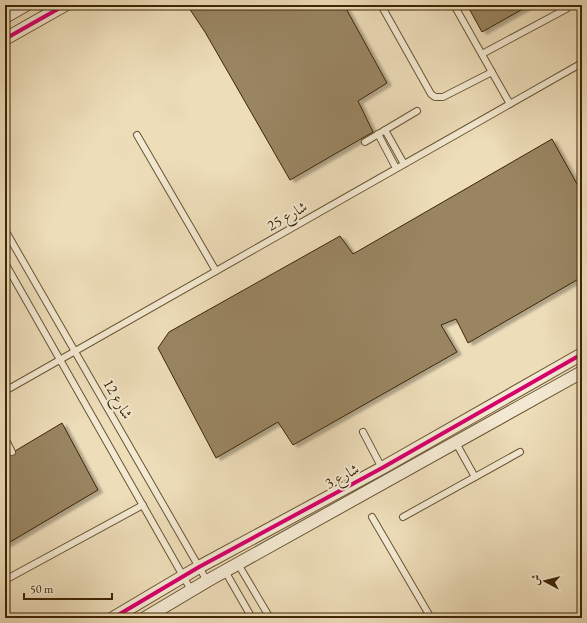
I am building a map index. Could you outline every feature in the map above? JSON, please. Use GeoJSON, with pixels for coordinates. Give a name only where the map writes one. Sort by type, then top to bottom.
{"type":"FeatureCollection","features":[{"type":"Feature","properties":{"kind":"street"},"geometry":{"type":"LineString","coordinates":[[5,17],[26,5]]}},
{"type":"Feature","properties":{"kind":"street"},"geometry":{"type":"LineString","coordinates":[[5,39],[65,5]]}},
{"type":"Feature","properties":{"kind":"street","name":"شارع 3"},"geometry":{"type":"LineString","coordinates":[[113,618],[199,567],[382,468],[582,354]]}},
{"type":"Feature","properties":{"kind":"street","name":"شارع 3"},"geometry":{"type":"LineString","coordinates":[[145,618],[207,581],[582,372]]}},
{"type":"Feature","properties":{"kind":"street"},"geometry":{"type":"LineString","coordinates":[[543,376],[550,390]]}},
{"type":"Feature","properties":{"kind":"lane"},"geometry":{"type":"LineString","coordinates":[[381,5],[431,94],[435,97],[443,97],[492,72]]}},
{"type":"Feature","properties":{"kind":"lane"},"geometry":{"type":"LineString","coordinates":[[454,5],[510,104]]}},
{"type":"Feature","properties":{"kind":"lane"},"geometry":{"type":"LineString","coordinates":[[482,54],[566,9],[569,5]]}},
{"type":"Feature","properties":{"kind":"lane","name":"شارع 25"},"geometry":{"type":"LineString","coordinates":[[5,391],[582,63]]}},
{"type":"Feature","properties":{"kind":"lane"},"geometry":{"type":"LineString","coordinates":[[365,142],[417,111]]}},
{"type":"Feature","properties":{"kind":"lane"},"geometry":{"type":"LineString","coordinates":[[385,130],[404,164]]}},
{"type":"Feature","properties":{"kind":"lane"},"geometry":{"type":"LineString","coordinates":[[378,134],[396,168]]}},
{"type":"Feature","properties":{"kind":"lane"},"geometry":{"type":"LineString","coordinates":[[137,135],[216,271]]}},
{"type":"Feature","properties":{"kind":"lane","name":"شارع 12"},"geometry":{"type":"LineString","coordinates":[[5,230],[207,581]]}},
{"type":"Feature","properties":{"kind":"lane","name":"شارع 12"},"geometry":{"type":"LineString","coordinates":[[5,263],[192,590]]}},
{"type":"Feature","properties":{"kind":"lane"},"geometry":{"type":"LineString","coordinates":[[363,432],[389,480]]}},
{"type":"Feature","properties":{"kind":"lane"},"geometry":{"type":"LineString","coordinates":[[5,438],[12,452]]}},
{"type":"Feature","properties":{"kind":"lane"},"geometry":{"type":"LineString","coordinates":[[456,443],[475,477]]}},
{"type":"Feature","properties":{"kind":"lane"},"geometry":{"type":"LineString","coordinates":[[403,517],[520,452]]}},
{"type":"Feature","properties":{"kind":"lane"},"geometry":{"type":"LineString","coordinates":[[5,580],[143,504]]}},
{"type":"Feature","properties":{"kind":"lane"},"geometry":{"type":"LineString","coordinates":[[372,517],[431,618]]}},
{"type":"Feature","properties":{"kind":"lane"},"geometry":{"type":"LineString","coordinates":[[238,564],[270,618]]}},
{"type":"Feature","properties":{"kind":"lane"},"geometry":{"type":"LineString","coordinates":[[225,571],[252,618]]}},
{"type":"Feature","properties":{"kind":"building"},"geometry":{"type":"Polygon","coordinates":[[[187,5],[344,5],[387,83],[358,101],[373,132],[290,180],[205,32],[187,5]]]}},
{"type":"Feature","properties":{"kind":"building"},"geometry":{"type":"Polygon","coordinates":[[[467,5],[530,5],[482,32],[467,5]]]}},
{"type":"Feature","properties":{"kind":"building"},"geometry":{"type":"Polygon","coordinates":[[[552,139],[582,193],[582,277],[468,343],[456,319],[441,325],[457,352],[293,445],[278,422],[216,458],[158,348],[169,332],[340,236],[353,254],[552,139]]]}},
{"type":"Feature","properties":{"kind":"building"},"geometry":{"type":"Polygon","coordinates":[[[62,423],[98,490],[5,545],[5,457],[62,423]]]}},
{"type":"Feature","properties":{"kind":"cycle path"},"geometry":{"type":"LineString","coordinates":[[5,39],[65,5]]}},
{"type":"Feature","properties":{"kind":"cycle path"},"geometry":{"type":"LineString","coordinates":[[113,618],[199,567],[382,468],[582,354]]}}]}
